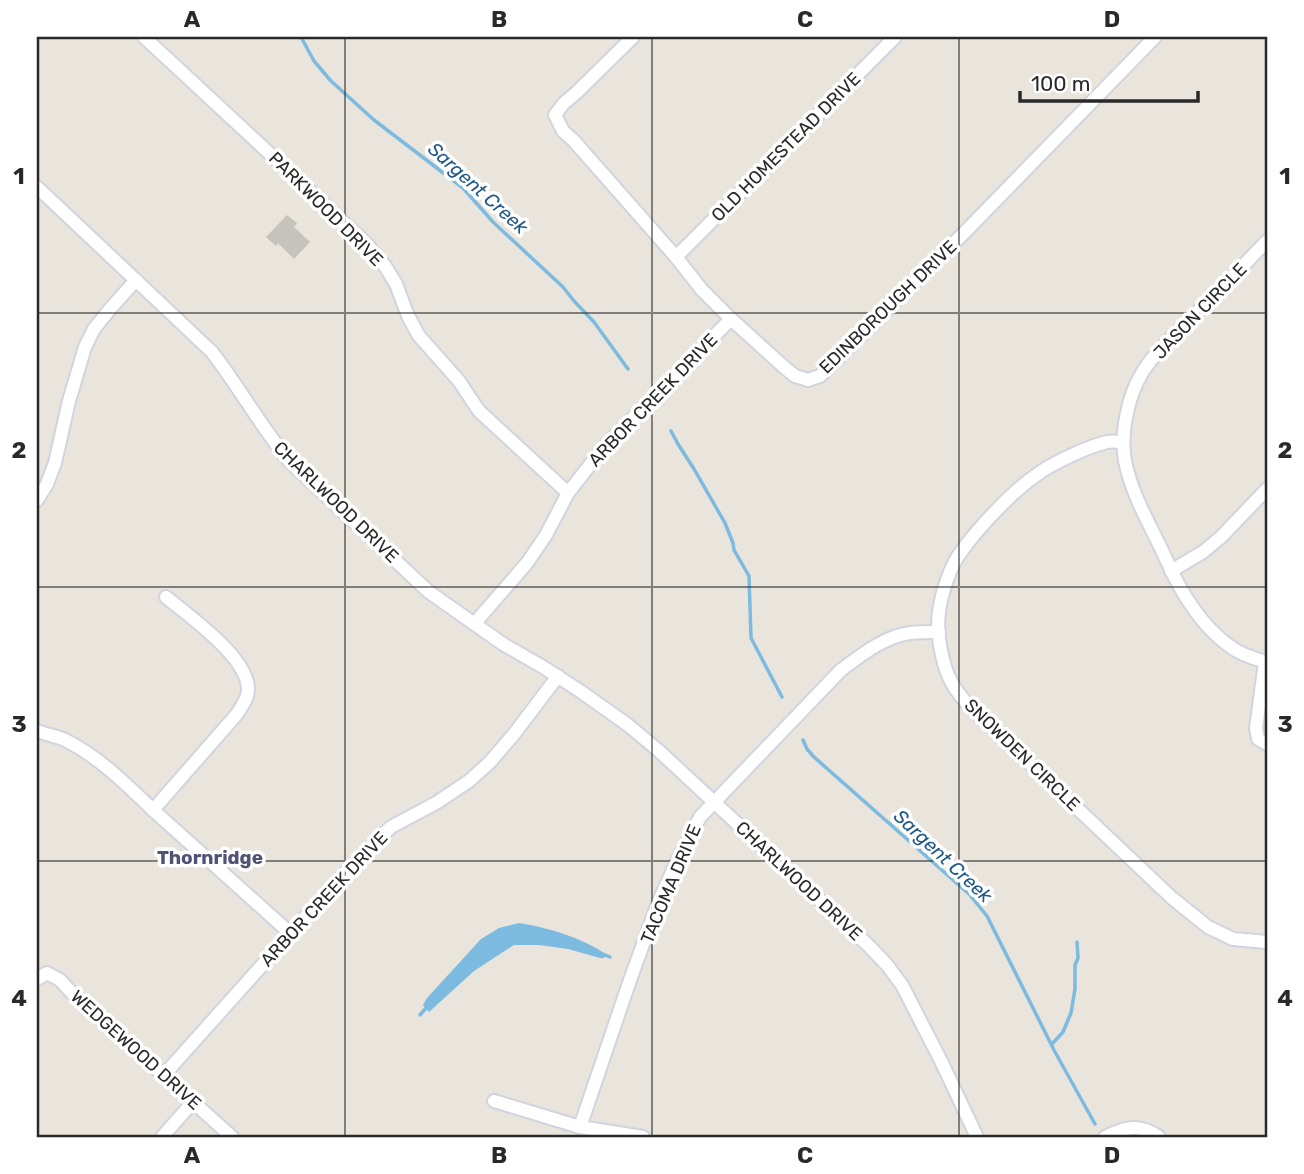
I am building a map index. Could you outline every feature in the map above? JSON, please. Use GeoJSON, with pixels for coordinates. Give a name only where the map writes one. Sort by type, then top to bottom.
{"type":"FeatureCollection","features":[{"type":"Feature","properties":{"kind":"street","name":"PARKWOOD DRIVE"},"geometry":{"type":"LineString","coordinates":[[144,37],[366,243],[397,284],[408,316],[419,336],[459,381],[479,411],[568,493]]}},
{"type":"Feature","properties":{"kind":"street","name":"EDINBOROUGH DRIVE"},"geometry":{"type":"LineString","coordinates":[[633,37],[564,103],[555,115],[563,131],[676,257],[702,290],[795,376],[808,380],[820,376],[1155,37]]}},
{"type":"Feature","properties":{"kind":"street","name":"OLD HOMESTEAD DRIVE"},"geometry":{"type":"LineString","coordinates":[[676,257],[895,37]]}},
{"type":"Feature","properties":{"kind":"street","name":"CHARLWOOD DRIVE"},"geometry":{"type":"LineString","coordinates":[[37,187],[212,352],[270,438],[290,462],[429,592],[474,624]]}},
{"type":"Feature","properties":{"kind":"street","name":"JASON CIRCLE"},"geometry":{"type":"LineString","coordinates":[[1266,662],[1230,647],[1209,628],[1190,603],[1144,516],[1125,459],[1123,433],[1129,405],[1142,373],[1164,346],[1267,241]]}},
{"type":"Feature","properties":{"kind":"street"},"geometry":{"type":"LineString","coordinates":[[37,500],[55,463],[85,347],[94,330],[136,280]]}},
{"type":"Feature","properties":{"kind":"street","name":"ARBOR CREEK DRIVE"},"geometry":{"type":"LineString","coordinates":[[474,624],[527,563],[546,535],[568,493],[604,447],[731,319]]}},
{"type":"Feature","properties":{"kind":"street","name":"SNOWDEN CIRCLE"},"geometry":{"type":"LineString","coordinates":[[1124,442],[1108,442],[1051,465],[1034,476],[1008,500],[959,554],[947,580],[939,612],[942,652],[951,683],[969,706],[1172,898],[1208,927],[1233,939],[1267,942]]}},
{"type":"Feature","properties":{"kind":"street"},"geometry":{"type":"LineString","coordinates":[[1171,571],[1221,537],[1267,489]]}},
{"type":"Feature","properties":{"kind":"street"},"geometry":{"type":"LineString","coordinates":[[153,810],[237,715],[248,691],[246,677],[233,656],[166,597]]}},
{"type":"Feature","properties":{"kind":"street"},"geometry":{"type":"LineString","coordinates":[[474,624],[558,676]]}},
{"type":"Feature","properties":{"kind":"street","name":"TACOMA DRIVE"},"geometry":{"type":"LineString","coordinates":[[580,1127],[658,904],[678,857],[700,817],[851,662],[884,642],[908,633],[939,632]]}},
{"type":"Feature","properties":{"kind":"street"},"geometry":{"type":"LineString","coordinates":[[1266,662],[1256,728],[1258,739],[1267,744]]}},
{"type":"Feature","properties":{"kind":"street","name":"ARBOR CREEK DRIVE"},"geometry":{"type":"LineString","coordinates":[[163,1076],[342,876],[391,827],[436,803],[491,762],[558,676]]}},
{"type":"Feature","properties":{"kind":"street","name":"CHARLWOOD DRIVE"},"geometry":{"type":"LineString","coordinates":[[558,676],[628,725],[659,751],[887,965],[902,985],[977,1137]]}},
{"type":"Feature","properties":{"kind":"street"},"geometry":{"type":"LineString","coordinates":[[37,732],[62,739],[84,752],[132,790],[290,933]]}},
{"type":"Feature","properties":{"kind":"street","name":"WEDGEWOOD DRIVE"},"geometry":{"type":"LineString","coordinates":[[37,979],[47,973],[60,980],[232,1137]]}},
{"type":"Feature","properties":{"kind":"street"},"geometry":{"type":"LineString","coordinates":[[494,1101],[580,1127],[643,1137]]}},
{"type":"Feature","properties":{"kind":"street"},"geometry":{"type":"LineString","coordinates":[[162,1137],[192,1102]]}},
{"type":"Feature","properties":{"kind":"street"},"geometry":{"type":"LineString","coordinates":[[1105,1137],[1121,1130],[1142,1127],[1159,1137]]}},
{"type":"Feature","properties":{"kind":"water"},"geometry":{"type":"Polygon","coordinates":[[[519,923],[564,934],[606,954],[604,958],[600,958],[568,949],[514,945],[474,971],[429,1012],[423,1005],[427,998],[481,939],[499,928],[519,923]]]}},
{"type":"Feature","properties":{"kind":"building"},"geometry":{"type":"Polygon","coordinates":[[[287,215],[297,223],[294,227],[310,242],[294,259],[278,243],[276,246],[266,237],[287,215]]]}},
{"type":"Feature","properties":{"kind":"waterway","name":"Sargent Creek"},"geometry":{"type":"LineString","coordinates":[[301,37],[314,61],[331,81],[374,120],[463,188],[493,222],[563,287],[594,322],[628,369]]}},
{"type":"Feature","properties":{"kind":"waterway","name":"Sargent Creek"},"geometry":{"type":"LineString","coordinates":[[671,431],[725,523],[734,550],[749,576],[751,638],[782,697]]}},
{"type":"Feature","properties":{"kind":"waterway","name":"Sargent Creek"},"geometry":{"type":"LineString","coordinates":[[803,740],[814,757],[969,894],[987,916],[1055,1052],[1095,1124]]}},
{"type":"Feature","properties":{"kind":"waterway"},"geometry":{"type":"LineString","coordinates":[[1052,1044],[1063,1032],[1071,1013],[1078,958],[1077,942]]}},
{"type":"Feature","properties":{"kind":"waterway"},"geometry":{"type":"LineString","coordinates":[[605,955],[610,957]]}},
{"type":"Feature","properties":{"kind":"waterway"},"geometry":{"type":"LineString","coordinates":[[420,1015],[426,1008]]}},
{"type":"Feature","properties":{"kind":"district","name":"Thornridge"},"geometry":{"type":"Point","coordinates":[210,857]}}]}
